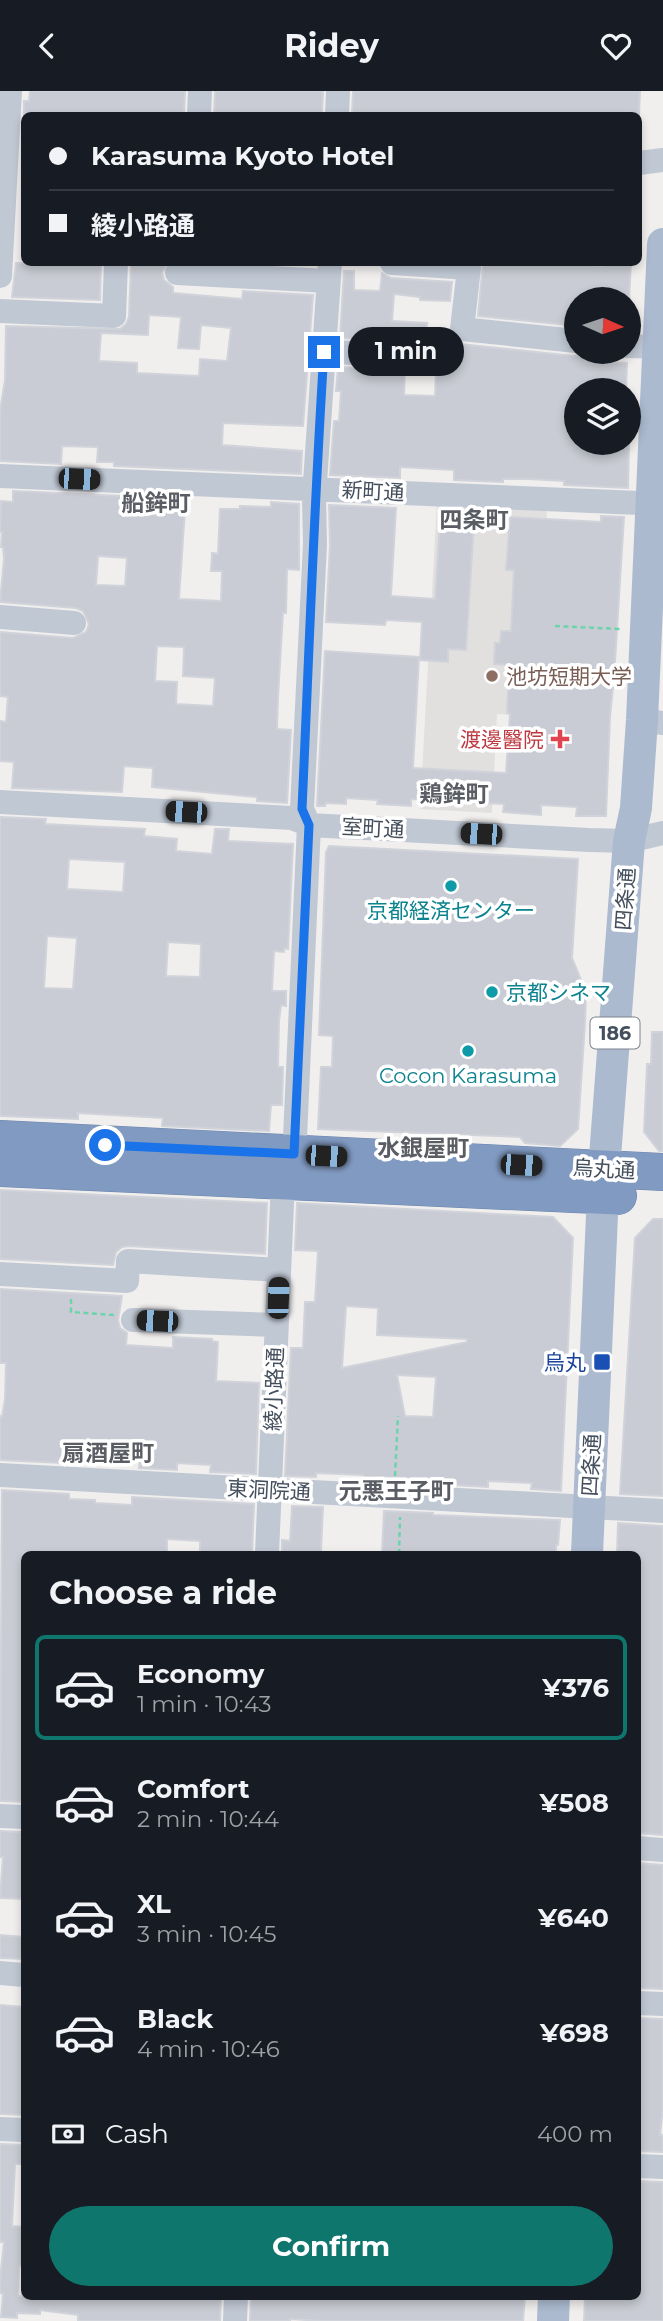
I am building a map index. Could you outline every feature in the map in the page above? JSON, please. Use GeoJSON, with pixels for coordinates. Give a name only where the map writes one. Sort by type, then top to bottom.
{"type":"FeatureCollection","features":[{"type":"Feature","properties":{"kind":"highway","name":"烏丸通"},"geometry":{"type":"LineString","coordinates":[[0,1139],[288,1167],[604,1183],[663,1198]]}},
{"type":"Feature","properties":{"kind":"highway","name":"烏丸通"},"geometry":{"type":"LineString","coordinates":[[0,1168],[288,1167]]}},
{"type":"Feature","properties":{"kind":"highway","name":"烏丸通"},"geometry":{"type":"LineString","coordinates":[[604,1183],[663,1172]]}},
{"type":"Feature","properties":{"kind":"main road","name":"四条通"},"geometry":{"type":"LineString","coordinates":[[587,1551],[604,1183],[629,841],[652,722],[663,244]]}},
{"type":"Feature","properties":{"kind":"main road"},"geometry":{"type":"LineString","coordinates":[[553,2321],[554,2300]]}},
{"type":"Feature","properties":{"kind":"street"},"geometry":{"type":"LineString","coordinates":[[0,276],[10,138],[10,91]]}},
{"type":"Feature","properties":{"kind":"street"},"geometry":{"type":"LineString","coordinates":[[199,112],[200,91]]}},
{"type":"Feature","properties":{"kind":"street"},"geometry":{"type":"LineString","coordinates":[[337,112],[338,91]]}},
{"type":"Feature","properties":{"kind":"street"},"geometry":{"type":"LineString","coordinates":[[642,163],[663,160]]}},
{"type":"Feature","properties":{"kind":"street"},"geometry":{"type":"LineString","coordinates":[[0,311],[114,316],[116,266]]}},
{"type":"Feature","properties":{"kind":"street"},"geometry":{"type":"LineString","coordinates":[[438,266],[469,268],[462,329],[564,340]]}},
{"type":"Feature","properties":{"kind":"street"},"geometry":{"type":"LineString","coordinates":[[177,274],[329,272]]}},
{"type":"Feature","properties":{"kind":"street","name":"綾小路通"},"geometry":{"type":"LineString","coordinates":[[267,1551],[279,1271],[309,825],[302,809],[315,544],[315,489],[329,272]]}},
{"type":"Feature","properties":{"kind":"street"},"geometry":{"type":"LineString","coordinates":[[641,344],[661,340]]}},
{"type":"Feature","properties":{"kind":"street"},"geometry":{"type":"LineString","coordinates":[[324,352],[428,355]]}},
{"type":"Feature","properties":{"kind":"street","name":"新町通"},"geometry":{"type":"LineString","coordinates":[[0,476],[658,504]]}},
{"type":"Feature","properties":{"kind":"street"},"geometry":{"type":"LineString","coordinates":[[0,617],[74,623]]}},
{"type":"Feature","properties":{"kind":"street","name":"室町通"},"geometry":{"type":"LineString","coordinates":[[0,801],[292,818],[309,825],[629,841],[663,833]]}},
{"type":"Feature","properties":{"kind":"street"},"geometry":{"type":"LineString","coordinates":[[0,1274],[127,1281],[128,1261],[279,1271]]}},
{"type":"Feature","properties":{"kind":"street"},"geometry":{"type":"LineString","coordinates":[[133,1320],[276,1325]]}},
{"type":"Feature","properties":{"kind":"street","name":"東洞院通"},"geometry":{"type":"LineString","coordinates":[[0,1475],[663,1511]]}},
{"type":"Feature","properties":{"kind":"street"},"geometry":{"type":"LineString","coordinates":[[0,1816],[21,1817]]}},
{"type":"Feature","properties":{"kind":"street"},"geometry":{"type":"LineString","coordinates":[[641,1848],[663,1850]]}},
{"type":"Feature","properties":{"kind":"street"},"geometry":{"type":"LineString","coordinates":[[0,1973],[21,1975]]}},
{"type":"Feature","properties":{"kind":"street"},"geometry":{"type":"LineString","coordinates":[[641,2003],[663,2004]]}},
{"type":"Feature","properties":{"kind":"street"},"geometry":{"type":"LineString","coordinates":[[0,2129],[21,2130]]}},
{"type":"Feature","properties":{"kind":"street"},"geometry":{"type":"LineString","coordinates":[[641,2166],[663,2167]]}},
{"type":"Feature","properties":{"kind":"street"},"geometry":{"type":"LineString","coordinates":[[235,2321],[236,2300]]}},
{"type":"Feature","properties":{"kind":"path"},"geometry":{"type":"LineString","coordinates":[[555,626],[621,629]]}},
{"type":"Feature","properties":{"kind":"path"},"geometry":{"type":"LineString","coordinates":[[73,1278],[71,1312],[111,1315],[124,1315],[127,1281]]}},
{"type":"Feature","properties":{"kind":"path"},"geometry":{"type":"LineString","coordinates":[[398,1416],[399,1551]]}},
{"type":"Feature","properties":{"kind":"shaded area","name":"池坊短期大学"},"geometry":{"type":"Polygon","coordinates":[[[437,503],[547,509],[542,615],[618,620],[617,637],[559,635],[555,717],[497,714],[492,813],[420,809],[437,503]]]}},
{"type":"Feature","properties":{"kind":"building"},"geometry":{"type":"Polygon","coordinates":[[[30,91],[185,91],[184,112],[24,112],[24,101],[29,101],[30,91]]]}},
{"type":"Feature","properties":{"kind":"building"},"geometry":{"type":"Polygon","coordinates":[[[215,91],[323,91],[322,112],[214,112],[215,91]]]}},
{"type":"Feature","properties":{"kind":"building"},"geometry":{"type":"Polygon","coordinates":[[[353,91],[640,91],[639,112],[352,112],[353,91]]]}},
{"type":"Feature","properties":{"kind":"building"},"geometry":{"type":"Polygon","coordinates":[[[16,263],[21,263],[21,266],[101,266],[100,300],[12,297],[16,263]]]}},
{"type":"Feature","properties":{"kind":"building"},"geometry":{"type":"Polygon","coordinates":[[[131,266],[166,266],[162,273],[164,280],[173,287],[173,293],[242,299],[243,291],[313,295],[303,426],[223,423],[222,445],[302,451],[301,474],[114,466],[114,462],[97,462],[98,447],[62,446],[61,464],[0,461],[0,411],[5,380],[6,326],[120,329],[129,317],[131,266]],[[149,315],[148,335],[101,333],[99,361],[137,363],[137,373],[199,376],[200,359],[227,361],[231,328],[201,325],[199,349],[178,348],[181,317],[149,315]]]}},
{"type":"Feature","properties":{"kind":"building"},"geometry":{"type":"Polygon","coordinates":[[[483,266],[631,266],[630,287],[564,287],[564,325],[478,316],[483,266]]]}},
{"type":"Feature","properties":{"kind":"building"},"geometry":{"type":"Polygon","coordinates":[[[344,271],[354,271],[354,290],[380,291],[382,273],[391,278],[452,282],[450,301],[420,300],[420,297],[394,294],[392,321],[427,323],[426,336],[452,339],[460,344],[564,355],[564,364],[627,364],[626,378],[564,378],[564,455],[629,455],[628,488],[564,485],[564,481],[529,479],[503,479],[503,482],[454,480],[454,470],[400,467],[400,478],[330,475],[334,421],[339,421],[341,391],[336,391],[338,367],[428,370],[440,363],[443,356],[441,347],[429,340],[340,338],[344,271]],[[405,370],[404,395],[435,396],[436,371],[405,370]]]}},
{"type":"Feature","properties":{"kind":"building"},"geometry":{"type":"Polygon","coordinates":[[[13,491],[144,497],[144,506],[185,509],[179,599],[221,601],[222,571],[211,571],[212,553],[218,554],[220,509],[240,509],[240,506],[271,507],[271,502],[299,504],[299,570],[287,569],[278,697],[277,729],[291,730],[287,803],[257,801],[257,797],[152,787],[153,768],[124,766],[122,792],[12,788],[14,762],[0,761],[0,721],[6,722],[8,697],[0,696],[0,632],[73,638],[86,632],[89,624],[83,611],[76,608],[0,602],[4,559],[0,532],[1,501],[13,502],[13,491]],[[98,556],[96,585],[125,586],[127,558],[98,556]],[[157,646],[155,681],[177,682],[176,704],[213,706],[215,678],[183,676],[184,647],[157,646]]]}},
{"type":"Feature","properties":{"kind":"building"},"geometry":{"type":"Polygon","coordinates":[[[329,505],[396,508],[391,596],[435,599],[440,520],[474,522],[466,650],[448,649],[448,662],[420,660],[422,622],[386,620],[385,625],[326,622],[329,505]]]}},
{"type":"Feature","properties":{"kind":"building"},"geometry":{"type":"Polygon","coordinates":[[[601,516],[624,517],[606,816],[576,816],[577,807],[541,805],[541,815],[503,812],[504,804],[411,799],[411,806],[377,804],[378,800],[346,798],[346,804],[326,803],[325,806],[317,806],[325,651],[419,657],[413,768],[506,773],[510,714],[507,713],[509,665],[494,664],[495,643],[500,643],[501,631],[511,631],[514,570],[506,570],[510,517],[601,522],[601,516]]]}},
{"type":"Feature","properties":{"kind":"building"},"geometry":{"type":"Polygon","coordinates":[[[0,817],[46,819],[45,824],[145,829],[144,836],[177,839],[176,851],[212,854],[215,829],[229,829],[228,841],[293,844],[288,949],[284,948],[284,952],[274,951],[272,991],[286,991],[286,1006],[281,1005],[279,1021],[278,1067],[283,1067],[282,1105],[271,1105],[269,1131],[162,1126],[163,1118],[78,1113],[78,1119],[0,1116],[0,817]],[[69,859],[67,889],[123,892],[125,862],[69,859]],[[47,936],[44,988],[73,989],[77,938],[47,936]],[[168,942],[166,976],[200,977],[201,944],[168,942]]]}},
{"type":"Feature","properties":{"kind":"building"},"geometry":{"type":"Polygon","coordinates":[[[329,846],[578,859],[572,958],[586,992],[585,1023],[578,1129],[560,1146],[525,1143],[520,1137],[318,1129],[321,1067],[332,1067],[333,1036],[319,1035],[326,852],[329,846]]]}},
{"type":"Feature","properties":{"kind":"building"},"geometry":{"type":"Polygon","coordinates":[[[652,1032],[663,1032],[663,1151],[659,1151],[644,1132],[647,1064],[651,1064],[652,1032]]]}},
{"type":"Feature","properties":{"kind":"building"},"geometry":{"type":"Polygon","coordinates":[[[0,1190],[267,1203],[265,1254],[129,1246],[116,1252],[113,1265],[0,1259],[0,1190]]]}},
{"type":"Feature","properties":{"kind":"building"},"geometry":{"type":"Polygon","coordinates":[[[297,1203],[553,1217],[573,1238],[561,1491],[531,1489],[532,1483],[488,1481],[488,1487],[398,1482],[398,1478],[377,1477],[367,1480],[363,1475],[316,1473],[316,1477],[285,1476],[291,1348],[303,1348],[305,1302],[315,1302],[318,1251],[295,1250],[297,1203]],[[346,1306],[342,1368],[467,1342],[467,1339],[377,1335],[378,1308],[346,1306]],[[397,1375],[405,1416],[433,1417],[436,1377],[397,1375]]]}},
{"type":"Feature","properties":{"kind":"building"},"geometry":{"type":"Polygon","coordinates":[[[653,1219],[663,1219],[663,1496],[620,1494],[635,1238],[653,1219]]]}},
{"type":"Feature","properties":{"kind":"building"},"geometry":{"type":"Polygon","coordinates":[[[0,1289],[122,1296],[118,1320],[120,1328],[127,1333],[126,1345],[173,1348],[173,1337],[212,1339],[218,1342],[216,1381],[259,1383],[256,1474],[210,1472],[211,1465],[177,1463],[177,1470],[139,1468],[140,1458],[110,1456],[63,1456],[62,1463],[0,1460],[0,1416],[2,1417],[5,1399],[6,1363],[0,1363],[0,1289]]]}},
{"type":"Feature","properties":{"kind":"building"},"geometry":{"type":"Polygon","coordinates":[[[2,1490],[69,1494],[69,1499],[95,1500],[95,1503],[132,1505],[132,1497],[254,1504],[252,1551],[200,1551],[200,1541],[167,1539],[167,1551],[21,1551],[21,1802],[0,1801],[2,1490]]]}},
{"type":"Feature","properties":{"kind":"building"},"geometry":{"type":"Polygon","coordinates":[[[292,1506],[323,1507],[321,1551],[282,1551],[282,1540],[290,1541],[292,1506]]]}},
{"type":"Feature","properties":{"kind":"building"},"geometry":{"type":"Polygon","coordinates":[[[384,1511],[560,1520],[556,1551],[382,1551],[384,1511]]]}},
{"type":"Feature","properties":{"kind":"building"},"geometry":{"type":"Polygon","coordinates":[[[618,1523],[663,1526],[663,1835],[641,1833],[641,1551],[617,1551],[618,1523]]]}},
{"type":"Feature","properties":{"kind":"building"},"geometry":{"type":"Polygon","coordinates":[[[0,1831],[21,1832],[21,1899],[0,1898],[3,1857],[0,1857],[0,1831]]]}},
{"type":"Feature","properties":{"kind":"building"},"geometry":{"type":"Polygon","coordinates":[[[641,1863],[663,1865],[663,1989],[641,1988],[641,1863]]]}},
{"type":"Feature","properties":{"kind":"building"},"geometry":{"type":"Polygon","coordinates":[[[0,1935],[21,1937],[21,1959],[0,1958],[0,1935]]]}},
{"type":"Feature","properties":{"kind":"building"},"geometry":{"type":"Polygon","coordinates":[[[0,2005],[21,2007],[21,2115],[0,2114],[0,2005]]]}},
{"type":"Feature","properties":{"kind":"building"},"geometry":{"type":"Polygon","coordinates":[[[641,2018],[663,2019],[663,2108],[660,2135],[663,2135],[663,2152],[641,2151],[641,2018]]]}},
{"type":"Feature","properties":{"kind":"building"},"geometry":{"type":"Polygon","coordinates":[[[0,2144],[21,2145],[21,2164],[15,2164],[12,2226],[21,2227],[18,2296],[21,2296],[21,2300],[221,2300],[220,2321],[78,2321],[78,2315],[40,2310],[40,2314],[17,2313],[17,2318],[1,2317],[3,2294],[0,2293],[0,2279],[4,2242],[0,2242],[0,2144]]]}},
{"type":"Feature","properties":{"kind":"building"},"geometry":{"type":"Polygon","coordinates":[[[641,2181],[663,2182],[663,2321],[584,2321],[585,2300],[641,2300],[641,2181]]]}},
{"type":"Feature","properties":{"kind":"building"},"geometry":{"type":"Polygon","coordinates":[[[251,2300],[525,2300],[523,2321],[250,2321],[251,2300]]]}},
{"type":"Feature","properties":{"kind":"place","name":"池坊短期大学"},"geometry":{"type":"Point","coordinates":[492,676]}},
{"type":"Feature","properties":{"kind":"place","name":"渡邊醫院"},"geometry":{"type":"Point","coordinates":[560,739]}},
{"type":"Feature","properties":{"kind":"place","name":"京都経済センター"},"geometry":{"type":"Point","coordinates":[451,886]}},
{"type":"Feature","properties":{"kind":"place","name":"京都シネマ"},"geometry":{"type":"Point","coordinates":[492,992]}},
{"type":"Feature","properties":{"kind":"place","name":"Cocon Karasuma"},"geometry":{"type":"Point","coordinates":[468,1051]}},
{"type":"Feature","properties":{"kind":"place","name":"烏丸"},"geometry":{"type":"Point","coordinates":[602,1362]}},
{"type":"Feature","properties":{"kind":"district","name":"船鉾町"},"geometry":{"type":"Point","coordinates":[156,503]}},
{"type":"Feature","properties":{"kind":"district","name":"四条町"},"geometry":{"type":"Point","coordinates":[474,520]}},
{"type":"Feature","properties":{"kind":"district","name":"鶏鉾町"},"geometry":{"type":"Point","coordinates":[454,794]}},
{"type":"Feature","properties":{"kind":"district","name":"水銀屋町"},"geometry":{"type":"Point","coordinates":[423,1148]}},
{"type":"Feature","properties":{"kind":"district","name":"扇酒屋町"},"geometry":{"type":"Point","coordinates":[108,1453]}},
{"type":"Feature","properties":{"kind":"district","name":"元悪王子町"},"geometry":{"type":"Point","coordinates":[396,1491]}},
{"type":"Feature","properties":{"kind":"route"},"geometry":{"type":"LineString","coordinates":[[105,1145],[294,1154],[309,825],[302,809],[315,544],[314,497],[324,352]]}}]}
